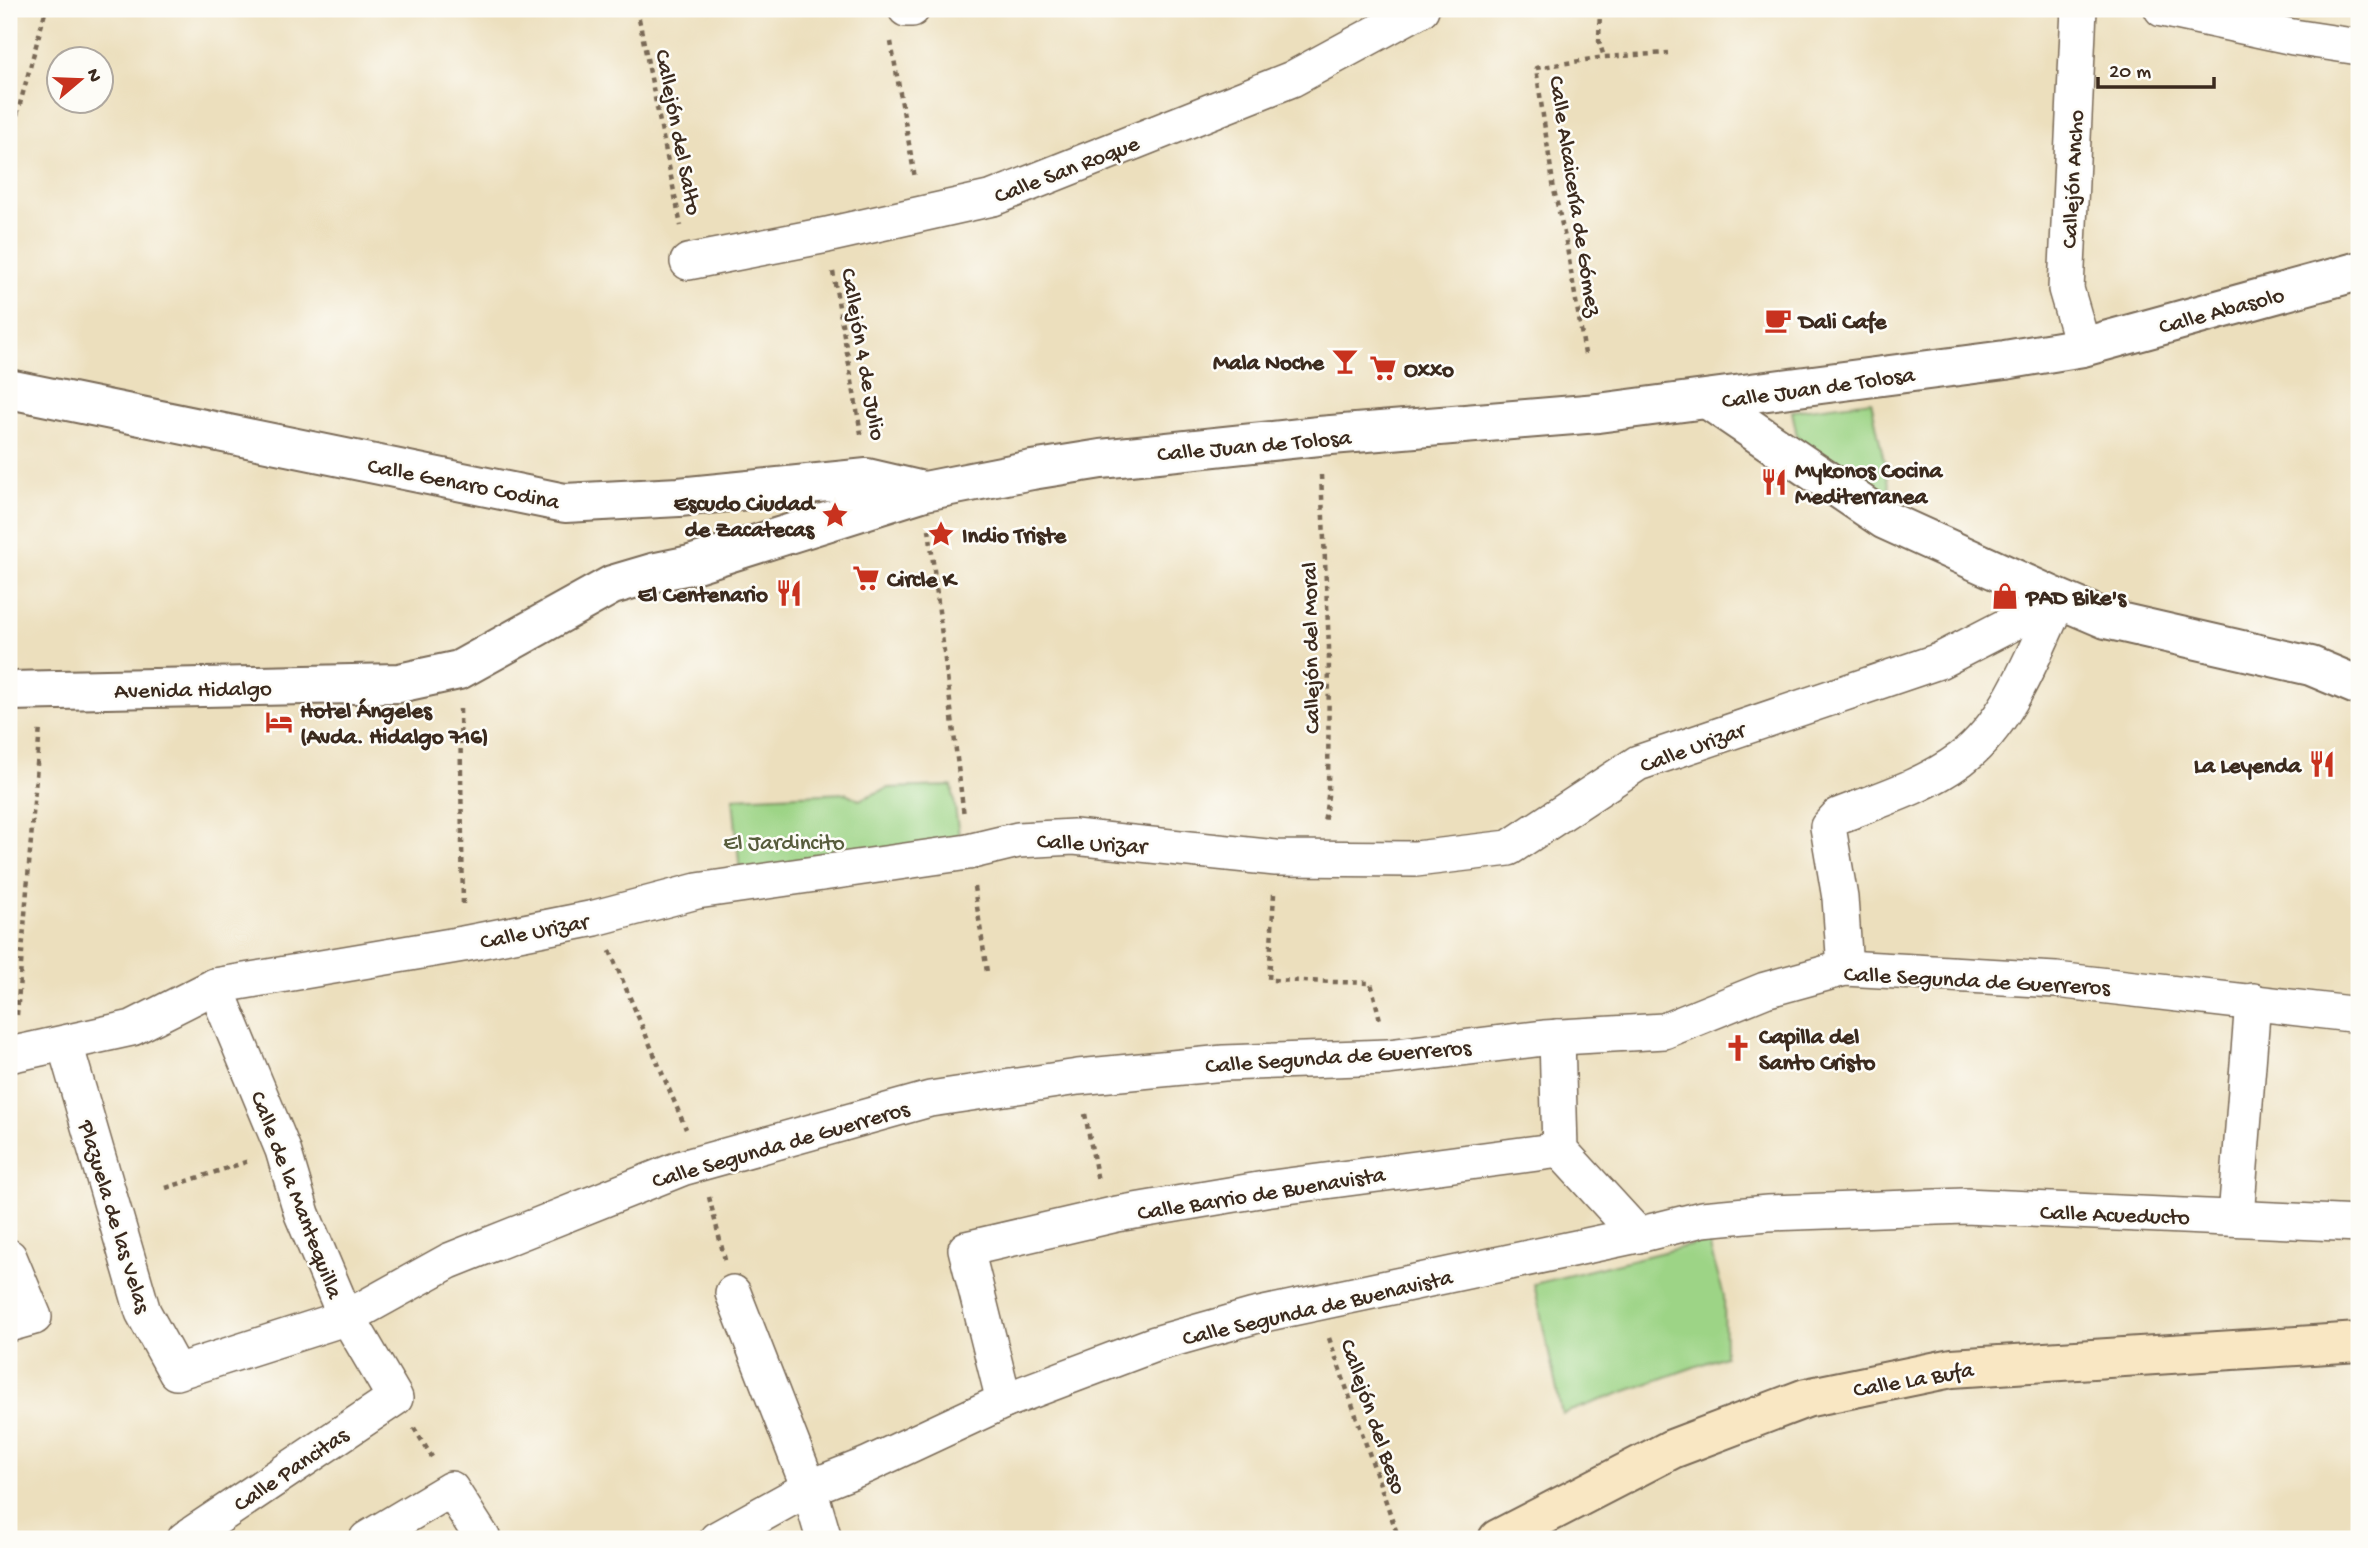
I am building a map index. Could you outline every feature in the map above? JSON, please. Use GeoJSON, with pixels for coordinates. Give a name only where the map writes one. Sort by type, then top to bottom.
{"type":"FeatureCollection","features":[{"type":"Feature","properties":{"kind":"main road","name":"Calle La Bufa"},"geometry":{"type":"LineString","coordinates":[[1498,1539],[1672,1449],[1805,1398],[1952,1368],[2359,1342]]}},
{"type":"Feature","properties":{"kind":"street"},"geometry":{"type":"LineString","coordinates":[[898,22],[912,9]]}},
{"type":"Feature","properties":{"kind":"street","name":"Calle San Roque"},"geometry":{"type":"LineString","coordinates":[[688,262],[827,235],[993,198],[1292,79],[1421,9]]}},
{"type":"Feature","properties":{"kind":"street","name":"Callejón Ancho"},"geometry":{"type":"LineString","coordinates":[[2079,9],[2066,289],[2083,347]]}},
{"type":"Feature","properties":{"kind":"street"},"geometry":{"type":"LineString","coordinates":[[2162,9],[2293,37],[2359,47]]}},
{"type":"Feature","properties":{"kind":"street","name":"Calle Abasolo"},"geometry":{"type":"LineString","coordinates":[[2083,347],[2359,271]]}},
{"type":"Feature","properties":{"kind":"street","name":"Calle Juan de Tolosa"},"geometry":{"type":"LineString","coordinates":[[459,670],[612,586],[656,572],[691,565],[925,491],[1101,459],[1320,436],[1585,415],[1710,401],[2083,347]]}},
{"type":"Feature","properties":{"kind":"street","name":"Calle Genaro Codina"},"geometry":{"type":"LineString","coordinates":[[9,389],[565,503],[678,497],[867,478],[925,491]]}},
{"type":"Feature","properties":{"kind":"street"},"geometry":{"type":"LineString","coordinates":[[1710,401],[1885,520],[2059,600],[2106,619],[2311,666],[2359,686]]}},
{"type":"Feature","properties":{"kind":"street"},"geometry":{"type":"LineString","coordinates":[[1845,968],[1840,898],[1828,827],[1838,816],[1923,782],[1961,760],[1989,734],[2019,684],[2059,600]]}},
{"type":"Feature","properties":{"kind":"street","name":"Calle Urizar"},"geometry":{"type":"LineString","coordinates":[[11,1055],[132,1028],[215,986],[463,944],[596,918],[697,891],[968,852],[1018,839],[1074,837],[1276,859],[1416,859],[1509,848],[1638,763],[1939,661],[2059,600]]}},
{"type":"Feature","properties":{"kind":"street","name":"Avenida Hidalgo"},"geometry":{"type":"LineString","coordinates":[[26,691],[399,683],[459,670]]}},
{"type":"Feature","properties":{"kind":"street","name":"Calle Segunda de Guerreros"},"geometry":{"type":"LineString","coordinates":[[348,1317],[449,1261],[682,1168],[930,1099],[1077,1077],[1224,1063],[1388,1056],[1557,1037],[1664,1031],[1765,990],[1845,968],[2056,979],[2359,1015]]}},
{"type":"Feature","properties":{"kind":"street","name":"Calle de la Mantequilla"},"geometry":{"type":"LineString","coordinates":[[215,986],[283,1150],[302,1213],[340,1304],[396,1398]]}},
{"type":"Feature","properties":{"kind":"street"},"geometry":{"type":"LineString","coordinates":[[2236,1217],[2253,1001]]}},
{"type":"Feature","properties":{"kind":"street"},"geometry":{"type":"LineString","coordinates":[[1557,1037],[1560,1150],[1638,1235]]}},
{"type":"Feature","properties":{"kind":"street","name":"Plazuela de las Velas"},"geometry":{"type":"LineString","coordinates":[[65,1044],[144,1312],[176,1372],[348,1317]]}},
{"type":"Feature","properties":{"kind":"street","name":"Calle Barrio de Buenavista"},"geometry":{"type":"LineString","coordinates":[[1004,1401],[966,1249],[1105,1216],[1265,1188],[1560,1150]]}},
{"type":"Feature","properties":{"kind":"street","name":"Calle Acueducto"},"geometry":{"type":"LineString","coordinates":[[1871,1210],[1965,1206],[2359,1224]]}},
{"type":"Feature","properties":{"kind":"street","name":"Calle Segunda de Buenavista"},"geometry":{"type":"LineString","coordinates":[[717,1539],[809,1488],[867,1465],[1004,1401],[1155,1344],[1254,1316],[1702,1219],[1768,1213],[1871,1210]]}},
{"type":"Feature","properties":{"kind":"street"},"geometry":{"type":"LineString","coordinates":[[9,1257],[34,1317],[9,1324]]}},
{"type":"Feature","properties":{"kind":"street"},"geometry":{"type":"LineString","coordinates":[[733,1293],[809,1488],[824,1539]]}},
{"type":"Feature","properties":{"kind":"street","name":"Calle Pancitas"},"geometry":{"type":"LineString","coordinates":[[185,1539],[396,1398]]}},
{"type":"Feature","properties":{"kind":"street"},"geometry":{"type":"LineString","coordinates":[[367,1539],[451,1489],[483,1539]]}},
{"type":"Feature","properties":{"kind":"path"},"geometry":{"type":"LineString","coordinates":[[9,144],[46,9]]}},
{"type":"Feature","properties":{"kind":"path","name":"Callejón del Salto"},"geometry":{"type":"LineString","coordinates":[[637,9],[688,262]]}},
{"type":"Feature","properties":{"kind":"path"},"geometry":{"type":"LineString","coordinates":[[1600,9],[1599,41],[1604,57]]}},
{"type":"Feature","properties":{"kind":"path"},"geometry":{"type":"LineString","coordinates":[[898,22],[922,214]]}},
{"type":"Feature","properties":{"kind":"path","name":"Calle Alcaicería de Gómez"},"geometry":{"type":"LineString","coordinates":[[1585,354],[1566,242],[1554,190],[1536,68],[1604,57],[1668,53]]}},
{"type":"Feature","properties":{"kind":"path","name":"Callejón 4 de Julio"},"geometry":{"type":"LineString","coordinates":[[827,235],[867,478]]}},
{"type":"Feature","properties":{"kind":"path","name":"Callejón del Moral"},"geometry":{"type":"LineString","coordinates":[[1320,436],[1329,647],[1328,796],[1320,859]]}},
{"type":"Feature","properties":{"kind":"path"},"geometry":{"type":"LineString","coordinates":[[925,491],[968,852],[988,972]]}},
{"type":"Feature","properties":{"kind":"path"},"geometry":{"type":"LineString","coordinates":[[459,670],[463,944]]}},
{"type":"Feature","properties":{"kind":"path"},"geometry":{"type":"LineString","coordinates":[[11,1055],[26,691]]}},
{"type":"Feature","properties":{"kind":"path"},"geometry":{"type":"LineString","coordinates":[[1276,859],[1269,980],[1371,983],[1388,1056]]}},
{"type":"Feature","properties":{"kind":"path"},"geometry":{"type":"LineString","coordinates":[[596,918],[701,1163],[733,1293]]}},
{"type":"Feature","properties":{"kind":"path"},"geometry":{"type":"LineString","coordinates":[[1077,1077],[1105,1216]]}},
{"type":"Feature","properties":{"kind":"path"},"geometry":{"type":"LineString","coordinates":[[166,1188],[283,1150]]}},
{"type":"Feature","properties":{"kind":"path","name":"Callejón del Beso"},"geometry":{"type":"LineString","coordinates":[[1317,1304],[1399,1539]]}},
{"type":"Feature","properties":{"kind":"path"},"geometry":{"type":"LineString","coordinates":[[396,1398],[451,1489]]}},
{"type":"Feature","properties":{"kind":"green space"},"geometry":{"type":"Polygon","coordinates":[[[1871,401],[1893,502],[1798,441],[1792,411],[1871,401]]]}},
{"type":"Feature","properties":{"kind":"green space","name":"El Jardincito"},"geometry":{"type":"Polygon","coordinates":[[[952,786],[962,857],[742,894],[733,798],[846,793],[859,800],[888,788],[952,786]]]}},
{"type":"Feature","properties":{"kind":"green space"},"geometry":{"type":"Polygon","coordinates":[[[1708,1241],[1724,1296],[1725,1356],[1562,1414],[1534,1284],[1708,1241]]]}},
{"type":"Feature","properties":{"kind":"place","name":"Dali Cafe"},"geometry":{"type":"Point","coordinates":[1778,320]}},
{"type":"Feature","properties":{"kind":"place","name":"Mala Noche"},"geometry":{"type":"Point","coordinates":[1345,361]}},
{"type":"Feature","properties":{"kind":"place","name":"Oxxo"},"geometry":{"type":"Point","coordinates":[1383,368]}},
{"type":"Feature","properties":{"kind":"place","name":"Mykonos Cocina Mediterranea"},"geometry":{"type":"Point","coordinates":[1774,482]}},
{"type":"Feature","properties":{"kind":"place","name":"Escudo Ciudad de Zacatecas"},"geometry":{"type":"Point","coordinates":[835,515]}},
{"type":"Feature","properties":{"kind":"place","name":"Indio Triste"},"geometry":{"type":"Point","coordinates":[941,534]}},
{"type":"Feature","properties":{"kind":"place","name":"Circle K"},"geometry":{"type":"Point","coordinates":[866,578]}},
{"type":"Feature","properties":{"kind":"place","name":"El Centenario"},"geometry":{"type":"Point","coordinates":[789,593]}},
{"type":"Feature","properties":{"kind":"place","name":"PAD Bike's"},"geometry":{"type":"Point","coordinates":[2005,596]}},
{"type":"Feature","properties":{"kind":"place","name":"Hotel Ángeles (Avda. Hidalgo 716)"},"geometry":{"type":"Point","coordinates":[279,722]}},
{"type":"Feature","properties":{"kind":"place","name":"La Leyenda"},"geometry":{"type":"Point","coordinates":[2322,764]}},
{"type":"Feature","properties":{"kind":"place","name":"Capilla del Santo Cristo"},"geometry":{"type":"Point","coordinates":[1738,1048]}}]}
